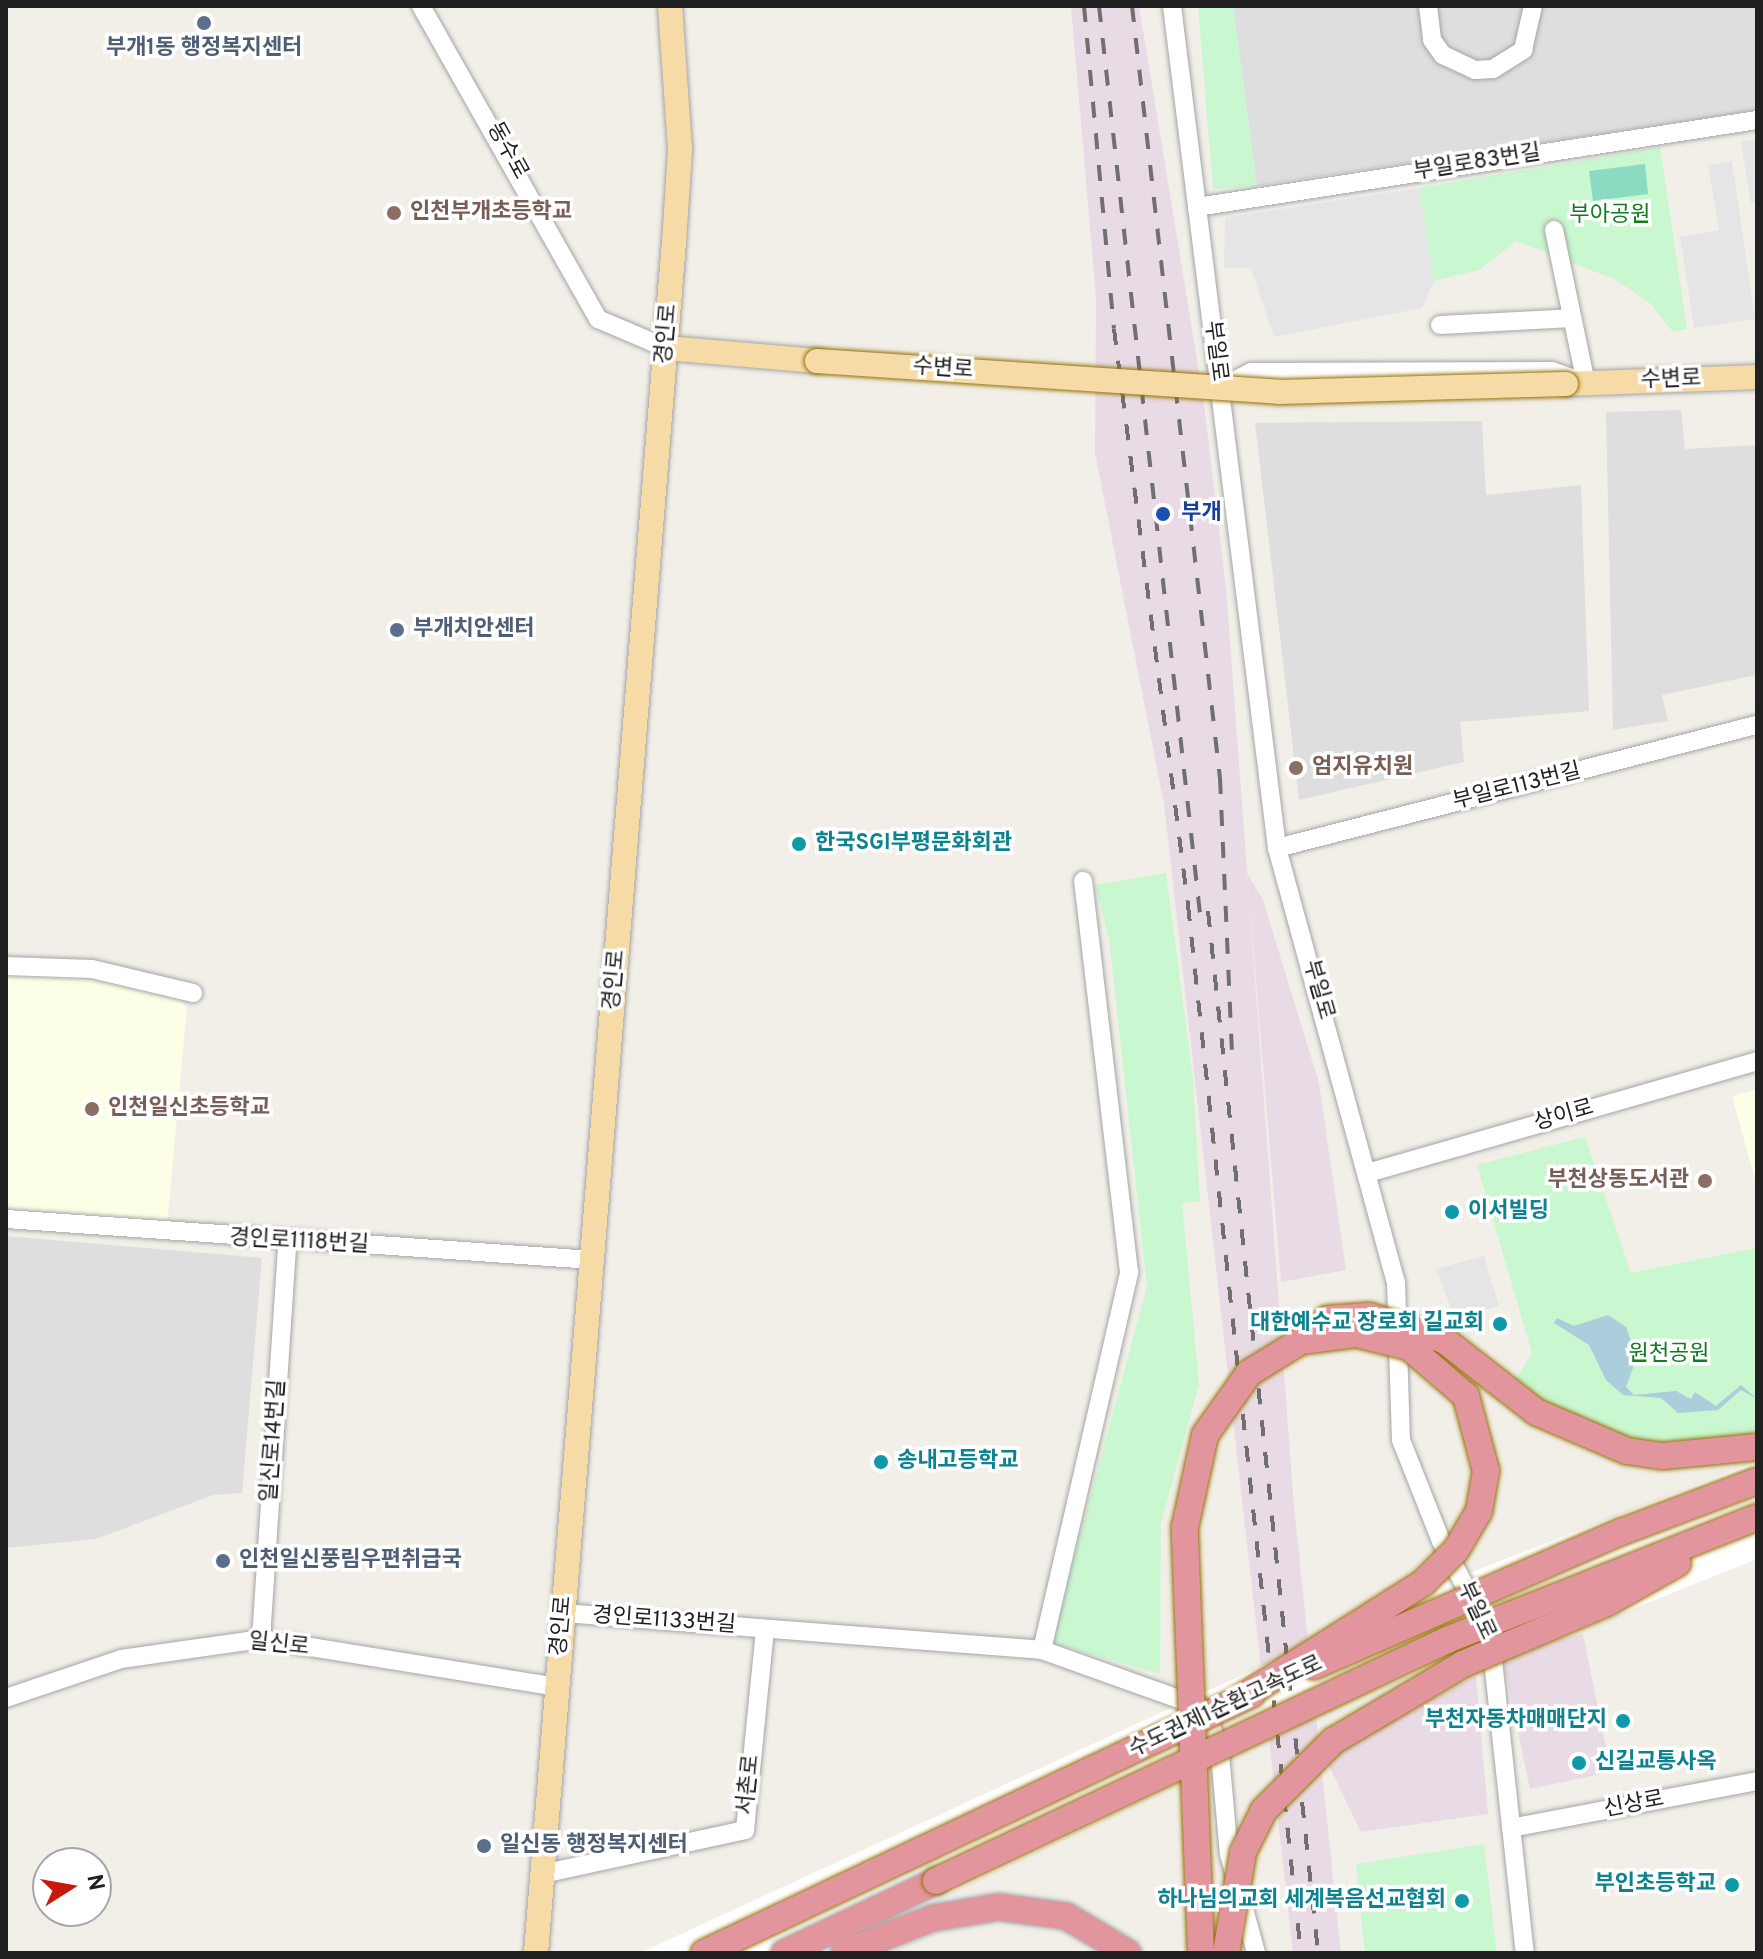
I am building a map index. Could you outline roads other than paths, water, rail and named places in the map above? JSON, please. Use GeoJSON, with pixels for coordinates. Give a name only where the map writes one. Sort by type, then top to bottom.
{"type":"FeatureCollection","features":[{"type":"Feature","properties":{"kind":"highway"},"geometry":{"type":"LineString","coordinates":[[1188,1953],[1172,1522],[1191,1434],[1230,1373],[1291,1330],[1369,1316],[1444,1340],[1536,1412],[1627,1451],[1663,1456],[1757,1447]]}},
{"type":"Feature","properties":{"kind":"highway"},"geometry":{"type":"LineString","coordinates":[[1201,1953],[1185,1527],[1205,1435],[1249,1373],[1301,1341],[1356,1334],[1409,1347],[1466,1396],[1486,1471],[1479,1511],[1456,1550],[1423,1583],[1238,1700]]}},
{"type":"Feature","properties":{"kind":"highway","name":"수도권제1순환고속도로"},"geometry":{"type":"LineString","coordinates":[[704,1953],[1238,1700],[1593,1544],[1757,1481]]}},
{"type":"Feature","properties":{"kind":"highway"},"geometry":{"type":"LineString","coordinates":[[1226,1953],[1243,1852],[1264,1810],[1333,1741],[1463,1664],[1607,1603],[1757,1518]]}},
{"type":"Feature","properties":{"kind":"highway","name":"수도권제1순환고속도로"},"geometry":{"type":"LineString","coordinates":[[784,1953],[1447,1640],[1757,1518]]}},
{"type":"Feature","properties":{"kind":"highway"},"geometry":{"type":"LineString","coordinates":[[844,1953],[933,1918],[999,1907],[1066,1916],[1128,1953]]}},
{"type":"Feature","properties":{"kind":"main road","name":"경인로"},"geometry":{"type":"LineString","coordinates":[[536,1953],[680,149],[670,6]]}},
{"type":"Feature","properties":{"kind":"main road","name":"수변로"},"geometry":{"type":"LineString","coordinates":[[666,348],[1279,392],[1757,377]]}},
{"type":"Feature","properties":{"kind":"street","name":"동수로"},"geometry":{"type":"LineString","coordinates":[[421,6],[598,319],[666,348]]}},
{"type":"Feature","properties":{"kind":"street","name":"부일로"},"geometry":{"type":"LineString","coordinates":[[1172,6],[1277,848],[1371,1172],[1396,1282],[1401,1440],[1441,1541],[1490,1633],[1525,1953]]}},
{"type":"Feature","properties":{"kind":"street"},"geometry":{"type":"LineString","coordinates":[[1428,6],[1432,40],[1443,55],[1475,70],[1510,62],[1523,50],[1533,6]]}},
{"type":"Feature","properties":{"kind":"street","name":"부일로83번길"},"geometry":{"type":"LineString","coordinates":[[1197,207],[1757,120]]}},
{"type":"Feature","properties":{"kind":"street"},"geometry":{"type":"LineString","coordinates":[[1554,230],[1572,318],[1576,383]]}},
{"type":"Feature","properties":{"kind":"street"},"geometry":{"type":"LineString","coordinates":[[1440,325],[1572,318]]}},
{"type":"Feature","properties":{"kind":"street","name":"수변로"},"geometry":{"type":"LineString","coordinates":[[1552,371],[1576,383],[1570,391],[1250,401],[1220,388],[1251,372],[1552,371]]}},
{"type":"Feature","properties":{"kind":"street","name":"부일로113번길"},"geometry":{"type":"LineString","coordinates":[[1277,848],[1757,725]]}},
{"type":"Feature","properties":{"kind":"street"},"geometry":{"type":"LineString","coordinates":[[1042,1650],[1129,1272],[1083,881]]}},
{"type":"Feature","properties":{"kind":"street"},"geometry":{"type":"LineString","coordinates":[[6,966],[92,969],[193,993]]}},
{"type":"Feature","properties":{"kind":"street","name":"상이로"},"geometry":{"type":"LineString","coordinates":[[1371,1172],[1757,1061]]}},
{"type":"Feature","properties":{"kind":"street","name":"경인로1118번길"},"geometry":{"type":"LineString","coordinates":[[6,1219],[287,1243],[592,1260]]}},
{"type":"Feature","properties":{"kind":"street","name":"일신로14번길"},"geometry":{"type":"LineString","coordinates":[[261,1639],[287,1243]]}},
{"type":"Feature","properties":{"kind":"street","name":"경인로1133번길"},"geometry":{"type":"LineString","coordinates":[[563,1613],[1042,1650],[1201,1707],[1219,1743],[1229,1854],[1256,1953]]}},
{"type":"Feature","properties":{"kind":"street","name":"서촌로"},"geometry":{"type":"LineString","coordinates":[[542,1874],[745,1830],[765,1629]]}},
{"type":"Feature","properties":{"kind":"street","name":"일신로"},"geometry":{"type":"LineString","coordinates":[[6,1698],[121,1659],[261,1639],[557,1687]]}},
{"type":"Feature","properties":{"kind":"street","name":"신상로"},"geometry":{"type":"LineString","coordinates":[[1511,1828],[1757,1781]]}},
{"type":"Feature","properties":{"kind":"water"},"geometry":{"type":"Polygon","coordinates":[[[1608,1315],[1626,1327],[1631,1341],[1643,1341],[1644,1355],[1638,1354],[1626,1387],[1634,1395],[1676,1391],[1691,1399],[1695,1392],[1716,1406],[1741,1385],[1757,1399],[1741,1390],[1718,1410],[1678,1413],[1661,1398],[1623,1395],[1606,1380],[1589,1345],[1554,1323],[1557,1318],[1574,1326],[1608,1315]]]}},
{"type":"Feature","properties":{"kind":"railway"},"geometry":{"type":"LineString","coordinates":[[1084,6],[1114,329],[1188,905],[1301,1953]]}},
{"type":"Feature","properties":{"kind":"railway"},"geometry":{"type":"LineString","coordinates":[[1099,6],[1201,923]]}},
{"type":"Feature","properties":{"kind":"railway"},"geometry":{"type":"LineString","coordinates":[[1132,6],[1220,778],[1232,1054]]}},
{"type":"Feature","properties":{"kind":"railway"},"geometry":{"type":"LineString","coordinates":[[1208,911],[1318,1953]]}},
{"type":"Feature","properties":{"kind":"place","name":"부개1동 행정복지센터"},"geometry":{"type":"Point","coordinates":[204,23]}},
{"type":"Feature","properties":{"kind":"place","name":"인천부개초등학교"},"geometry":{"type":"Point","coordinates":[394,213]}},
{"type":"Feature","properties":{"kind":"place","name":"부개"},"geometry":{"type":"Point","coordinates":[1163,514]}},
{"type":"Feature","properties":{"kind":"place","name":"부개치안센터"},"geometry":{"type":"Point","coordinates":[397,630]}},
{"type":"Feature","properties":{"kind":"place","name":"엄지유치원"},"geometry":{"type":"Point","coordinates":[1296,768]}},
{"type":"Feature","properties":{"kind":"place","name":"한국SGI부평문화회관"},"geometry":{"type":"Point","coordinates":[799,844]}},
{"type":"Feature","properties":{"kind":"place","name":"인천일신초등학교"},"geometry":{"type":"Point","coordinates":[92,1109]}},
{"type":"Feature","properties":{"kind":"place","name":"부천상동도서관"},"geometry":{"type":"Point","coordinates":[1705,1181]}},
{"type":"Feature","properties":{"kind":"place","name":"이서빌딩"},"geometry":{"type":"Point","coordinates":[1452,1212]}},
{"type":"Feature","properties":{"kind":"place","name":"대한예수교 장로회 길교회"},"geometry":{"type":"Point","coordinates":[1500,1324]}},
{"type":"Feature","properties":{"kind":"place","name":"송내고등학교"},"geometry":{"type":"Point","coordinates":[881,1462]}},
{"type":"Feature","properties":{"kind":"place","name":"인천일신풍림우편취급국"},"geometry":{"type":"Point","coordinates":[223,1561]}},
{"type":"Feature","properties":{"kind":"place","name":"부천자동차매매단지"},"geometry":{"type":"Point","coordinates":[1623,1721]}},
{"type":"Feature","properties":{"kind":"place","name":"신길교통사옥"},"geometry":{"type":"Point","coordinates":[1579,1763]}},
{"type":"Feature","properties":{"kind":"place","name":"일신동 행정복지센터"},"geometry":{"type":"Point","coordinates":[484,1846]}},
{"type":"Feature","properties":{"kind":"place","name":"부인초등학교"},"geometry":{"type":"Point","coordinates":[1732,1885]}},
{"type":"Feature","properties":{"kind":"place","name":"하나님의교회 세계복음선교협회"},"geometry":{"type":"Point","coordinates":[1462,1901]}},
{"type":"Feature","properties":{"kind":"park label","name":"부아공원"},"geometry":{"type":"Point","coordinates":[1610,216]}},
{"type":"Feature","properties":{"kind":"park label","name":"원천공원"},"geometry":{"type":"Point","coordinates":[1669,1355]}}]}
